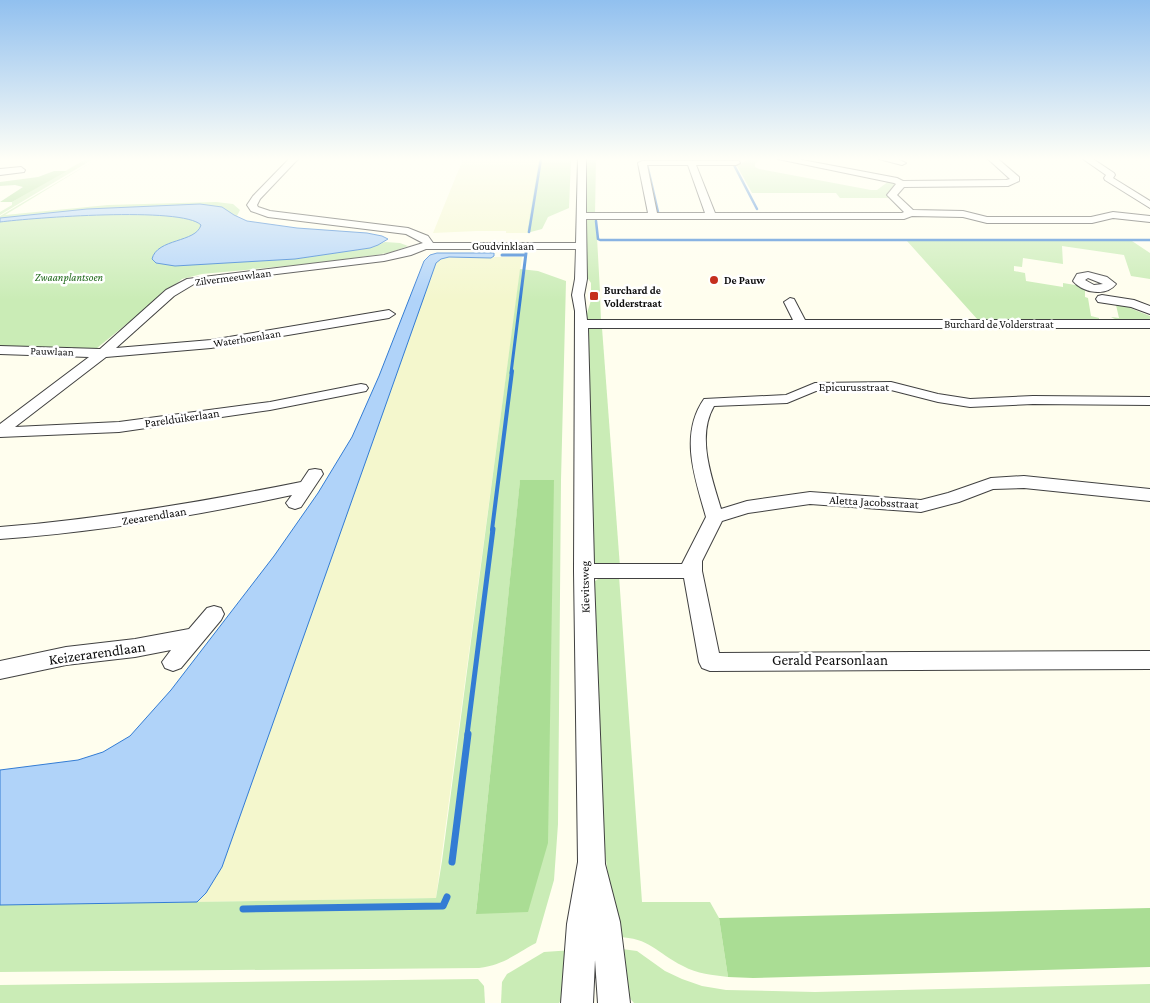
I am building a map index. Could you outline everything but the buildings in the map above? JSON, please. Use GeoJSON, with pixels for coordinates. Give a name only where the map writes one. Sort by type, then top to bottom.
{"type":"FeatureCollection","features":[{"type":"Feature","properties":{"kind":"street"},"geometry":{"type":"LineString","coordinates":[[252,206],[254,209],[268,214],[408,231],[424,238],[427,244]]}},
{"type":"Feature","properties":{"kind":"street","name":"Kievitsweg"},"geometry":{"type":"LineString","coordinates":[[577,1003],[582,924],[592,862],[584,571],[581,318],[579,305],[581,206]]}},
{"type":"Feature","properties":{"kind":"street"},"geometry":{"type":"LineString","coordinates":[[651,206],[653,216]]}},
{"type":"Feature","properties":{"kind":"street"},"geometry":{"type":"LineString","coordinates":[[707,206],[711,216]]}},
{"type":"Feature","properties":{"kind":"street"},"geometry":{"type":"LineString","coordinates":[[903,206],[910,213]]}},
{"type":"Feature","properties":{"kind":"street"},"geometry":{"type":"LineString","coordinates":[[581,216],[904,216],[910,213],[963,214],[987,220],[1092,220],[1099,217],[1116,216],[1150,219]]}},
{"type":"Feature","properties":{"kind":"street","name":"Goudvinklaan"},"geometry":{"type":"LineString","coordinates":[[427,244],[581,243]]}},
{"type":"Feature","properties":{"kind":"street","name":"Zilvermeeuwlaan"},"geometry":{"type":"LineString","coordinates":[[0,432],[103,353],[170,293],[191,281],[376,260],[408,253],[427,244]]}},
{"type":"Feature","properties":{"kind":"street"},"geometry":{"type":"LineString","coordinates":[[1106,324],[1101,294],[1150,310]]}},
{"type":"Feature","properties":{"kind":"street"},"geometry":{"type":"LineString","coordinates":[[790,302],[801,324]]}},
{"type":"Feature","properties":{"kind":"street","name":"Waterhoenlaan"},"geometry":{"type":"LineString","coordinates":[[103,353],[174,348],[240,340],[389,314]]}},
{"type":"Feature","properties":{"kind":"street","name":"Burchard de Volderstraat"},"geometry":{"type":"LineString","coordinates":[[581,318],[801,324],[1150,324]]}},
{"type":"Feature","properties":{"kind":"street","name":"Pauwlaan"},"geometry":{"type":"LineString","coordinates":[[0,350],[103,353]]}},
{"type":"Feature","properties":{"kind":"street","name":"Epicurusstraat"},"geometry":{"type":"LineString","coordinates":[[715,517],[700,464],[698,432],[705,406],[709,402],[787,399],[794,398],[808,388],[891,386],[930,396],[970,402],[1033,400],[1150,402]]}},
{"type":"Feature","properties":{"kind":"street","name":"Parelduikerlaan"},"geometry":{"type":"LineString","coordinates":[[0,432],[119,427],[270,406],[361,388]]}},
{"type":"Feature","properties":{"kind":"street","name":"Zeearendlaan"},"geometry":{"type":"LineString","coordinates":[[0,533],[116,522],[203,508],[311,480],[295,502]]}},
{"type":"Feature","properties":{"kind":"street","name":"Aletta Jacobsstraat"},"geometry":{"type":"LineString","coordinates":[[715,517],[747,507],[810,498],[920,506],[953,498],[991,484],[1016,482],[1150,495]]}},
{"type":"Feature","properties":{"kind":"street"},"geometry":{"type":"LineString","coordinates":[[584,571],[692,571],[692,562],[715,517]]}},
{"type":"Feature","properties":{"kind":"street","name":"Gerald Pearsonlaan"},"geometry":{"type":"LineString","coordinates":[[692,571],[710,662],[1150,660]]}},
{"type":"Feature","properties":{"kind":"street"},"geometry":{"type":"LineString","coordinates":[[173,662],[214,614]]}},
{"type":"Feature","properties":{"kind":"street","name":"Keizerarendlaan"},"geometry":{"type":"LineString","coordinates":[[0,670],[66,656],[136,648],[195,636]]}},
{"type":"Feature","properties":{"kind":"street","name":"Kievitsweg"},"geometry":{"type":"LineString","coordinates":[[592,862],[606,922],[614,1003]]}},
{"type":"Feature","properties":{"kind":"green space"},"geometry":{"type":"Polygon","coordinates":[[[11,206],[15,206],[0,215],[0,212],[11,206]]]}},
{"type":"Feature","properties":{"kind":"green space","name":"Zwaanplantsoen"},"geometry":{"type":"Polygon","coordinates":[[[17,206],[20,206],[5,215],[100,206],[235,206],[240,210],[218,253],[295,259],[370,248],[385,242],[400,243],[408,246],[376,255],[308,264],[202,274],[182,279],[97,348],[0,347],[0,216],[17,206]]]}},
{"type":"Feature","properties":{"kind":"green space"},"geometry":{"type":"Polygon","coordinates":[[[444,206],[531,206],[527,233],[477,231],[433,233],[444,206]]]}},
{"type":"Feature","properties":{"kind":"green space"},"geometry":{"type":"Polygon","coordinates":[[[531,206],[569,206],[569,208],[548,217],[542,229],[527,233],[531,206]]]}},
{"type":"Feature","properties":{"kind":"green space"},"geometry":{"type":"Polygon","coordinates":[[[585,206],[595,206],[595,215],[585,215],[585,206]]]}},
{"type":"Feature","properties":{"kind":"green space"},"geometry":{"type":"Polygon","coordinates":[[[585,219],[596,219],[600,292],[591,292],[591,283],[585,274],[585,219]]]}},
{"type":"Feature","properties":{"kind":"green space"},"geometry":{"type":"Polygon","coordinates":[[[907,241],[1132,241],[1150,253],[1150,279],[1131,276],[1124,255],[1062,246],[1063,264],[1023,258],[1022,267],[1014,266],[1014,271],[1025,273],[1026,281],[1063,287],[1063,283],[1081,286],[1094,291],[1085,291],[1085,297],[1088,298],[1091,316],[1099,318],[1099,320],[978,320],[907,241]]]}},
{"type":"Feature","properties":{"kind":"green space"},"geometry":{"type":"Polygon","coordinates":[[[449,257],[522,257],[436,898],[197,902],[206,893],[222,867],[424,293],[436,263],[441,259],[449,257]]]}},
{"type":"Feature","properties":{"kind":"green space"},"geometry":{"type":"Polygon","coordinates":[[[520,269],[538,271],[566,281],[561,480],[558,824],[554,880],[536,943],[503,961],[479,968],[0,972],[0,905],[436,898],[520,269]],[[554,480],[520,481],[476,914],[554,480]]]}},
{"type":"Feature","properties":{"kind":"green space"},"geometry":{"type":"Polygon","coordinates":[[[592,295],[600,295],[601,321],[586,321],[592,295]]]}},
{"type":"Feature","properties":{"kind":"green space"},"geometry":{"type":"Polygon","coordinates":[[[1116,305],[1133,306],[1130,308],[1150,316],[1150,321],[1130,322],[1115,319],[1111,317],[1119,318],[1116,305]]]}},
{"type":"Feature","properties":{"kind":"green space"},"geometry":{"type":"Polygon","coordinates":[[[602,328],[620,567],[601,567],[591,560],[586,329],[602,328]]]}},
{"type":"Feature","properties":{"kind":"green space"},"geometry":{"type":"Polygon","coordinates":[[[520,480],[554,480],[548,843],[528,912],[476,914],[520,480]]]}},
{"type":"Feature","properties":{"kind":"green space"},"geometry":{"type":"Polygon","coordinates":[[[619,576],[642,902],[710,902],[719,918],[728,977],[705,974],[688,969],[645,943],[617,937],[601,825],[591,584],[601,577],[619,576]]]}},
{"type":"Feature","properties":{"kind":"green space"},"geometry":{"type":"Polygon","coordinates":[[[1150,908],[1150,967],[753,978],[728,977],[719,918],[1150,908]]]}},
{"type":"Feature","properties":{"kind":"green space"},"geometry":{"type":"Polygon","coordinates":[[[622,949],[637,951],[665,971],[682,979],[702,986],[726,990],[815,992],[1150,984],[1150,1003],[634,1003],[626,994],[622,949]]]}},
{"type":"Feature","properties":{"kind":"green space"},"geometry":{"type":"Polygon","coordinates":[[[573,950],[563,997],[559,1003],[501,1003],[502,982],[507,974],[544,952],[573,950]]]}},
{"type":"Feature","properties":{"kind":"green space"},"geometry":{"type":"Polygon","coordinates":[[[478,979],[484,986],[485,1003],[0,1003],[0,985],[478,979]]]}},
{"type":"Feature","properties":{"kind":"water"},"geometry":{"type":"Polygon","coordinates":[[[213,206],[222,207],[247,221],[297,228],[367,233],[388,239],[370,248],[295,259],[175,266],[156,263],[152,259],[155,252],[161,247],[198,231],[201,225],[188,219],[166,216],[105,215],[0,222],[0,218],[87,209],[213,206]]]}},
{"type":"Feature","properties":{"kind":"water"},"geometry":{"type":"Polygon","coordinates":[[[437,253],[494,253],[494,256],[491,258],[449,257],[441,259],[436,263],[222,867],[206,893],[197,902],[0,905],[0,770],[78,760],[103,752],[130,736],[171,690],[274,556],[318,493],[352,437],[379,376],[424,261],[430,255],[437,253]]]}},
{"type":"Feature","properties":{"kind":"waterway"},"geometry":{"type":"LineString","coordinates":[[529,232],[533,206]]}},
{"type":"Feature","properties":{"kind":"waterway"},"geometry":{"type":"LineString","coordinates":[[657,206],[658,212]]}},
{"type":"Feature","properties":{"kind":"waterway"},"geometry":{"type":"LineString","coordinates":[[596,221],[598,239],[600,240],[1150,240]]}},
{"type":"Feature","properties":{"kind":"waterway"},"geometry":{"type":"LineString","coordinates":[[511,373],[526,253]]}},
{"type":"Feature","properties":{"kind":"waterway"},"geometry":{"type":"LineString","coordinates":[[502,255],[524,255]]}},
{"type":"Feature","properties":{"kind":"waterway"},"geometry":{"type":"LineString","coordinates":[[492,530],[512,371]]}},
{"type":"Feature","properties":{"kind":"waterway"},"geometry":{"type":"LineString","coordinates":[[467,735],[493,529]]}},
{"type":"Feature","properties":{"kind":"waterway"},"geometry":{"type":"LineString","coordinates":[[452,862],[468,734]]}},
{"type":"Feature","properties":{"kind":"waterway"},"geometry":{"type":"LineString","coordinates":[[243,909],[443,906],[447,897]]}},
{"type":"Feature","properties":{"kind":"place","name":"De Pauw"},"geometry":{"type":"Point","coordinates":[714,280]}},
{"type":"Feature","properties":{"kind":"place","name":"Burchard de Volderstraat"},"geometry":{"type":"Point","coordinates":[594,296]}}]}
